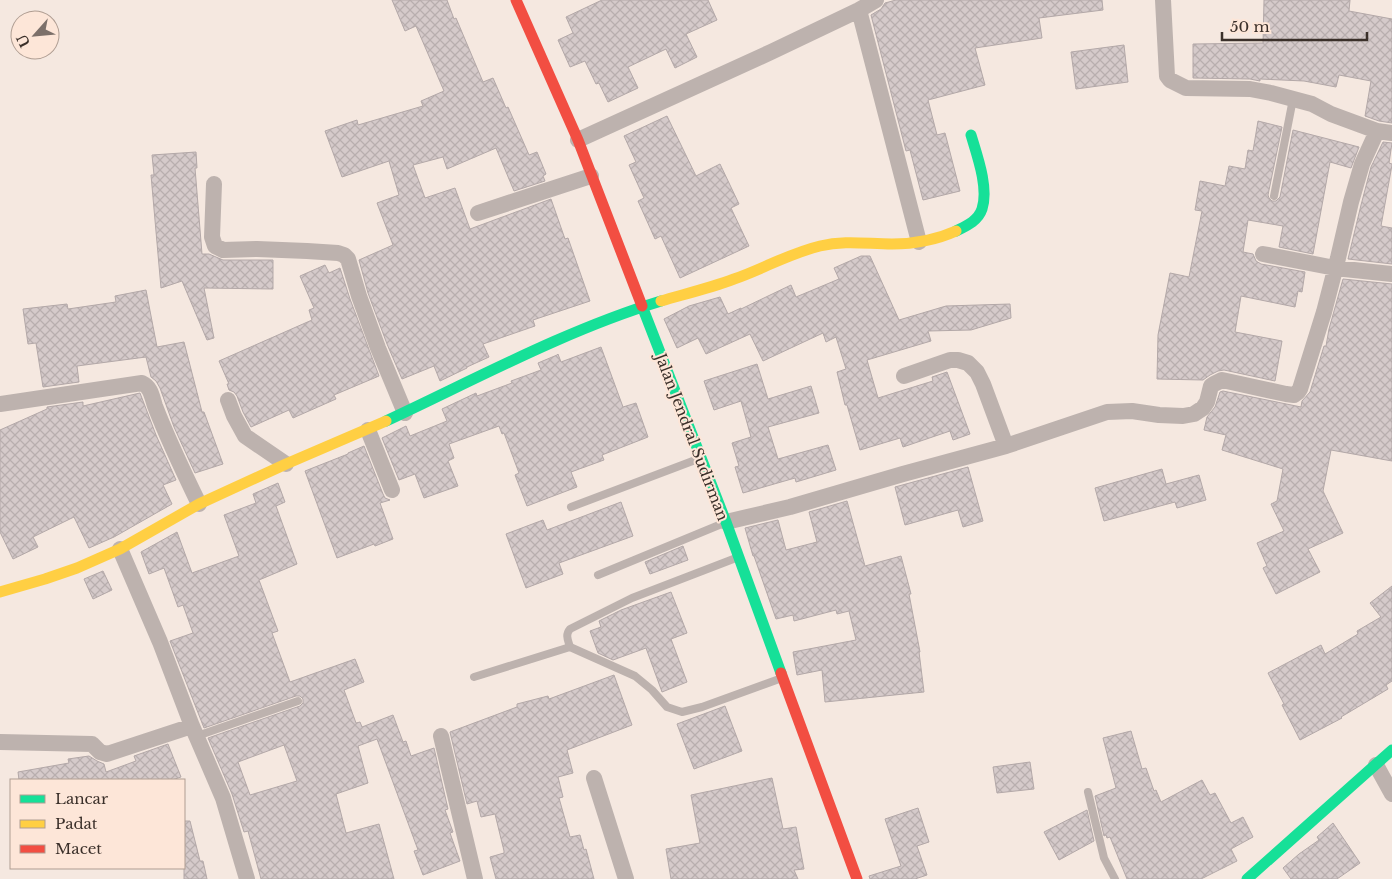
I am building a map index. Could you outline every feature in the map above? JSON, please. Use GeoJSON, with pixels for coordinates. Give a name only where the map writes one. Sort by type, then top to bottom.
{"type":"FeatureCollection","features":[{"type":"Feature","properties":{"kind":"main road","name":"Jalan Jendral Sudirman"},"geometry":{"type":"LineString","coordinates":[[516,0],[578,140],[641,307],[726,522],[857,879]]}},
{"type":"Feature","properties":{"kind":"main road"},"geometry":{"type":"LineString","coordinates":[[0,592],[69,571],[120,549],[199,504],[286,464],[368,430],[563,337],[641,307],[734,279],[802,251],[820,246],[843,242],[894,244],[919,242],[947,235],[969,225],[982,209],[984,189],[971,135]]}},
{"type":"Feature","properties":{"kind":"main road"},"geometry":{"type":"LineString","coordinates":[[1247,879],[1392,750]]}},
{"type":"Feature","properties":{"kind":"street"},"geometry":{"type":"LineString","coordinates":[[578,140],[771,52],[876,0]]}},
{"type":"Feature","properties":{"kind":"street"},"geometry":{"type":"LineString","coordinates":[[726,522],[790,507],[1006,446],[1107,412],[1132,411],[1182,416],[1194,414],[1203,408],[1207,402],[1211,386],[1222,380],[1294,395],[1300,389],[1310,360],[1362,164],[1384,132],[1331,114],[1312,104],[1294,99],[1250,89],[1186,88],[1170,80],[1167,76],[1163,0]]}},
{"type":"Feature","properties":{"kind":"street"},"geometry":{"type":"LineString","coordinates":[[859,10],[919,242]]}},
{"type":"Feature","properties":{"kind":"street"},"geometry":{"type":"LineString","coordinates":[[478,213],[591,176]]}},
{"type":"Feature","properties":{"kind":"street"},"geometry":{"type":"LineString","coordinates":[[214,184],[212,237],[216,246],[223,250],[257,249],[338,253],[348,259],[378,348],[405,412]]}},
{"type":"Feature","properties":{"kind":"street"},"geometry":{"type":"LineString","coordinates":[[1264,254],[1335,268],[1392,274]]}},
{"type":"Feature","properties":{"kind":"street"},"geometry":{"type":"LineString","coordinates":[[904,376],[950,360],[968,363],[977,372],[983,384],[1006,446]]}},
{"type":"Feature","properties":{"kind":"street"},"geometry":{"type":"LineString","coordinates":[[0,404],[145,384],[150,391],[164,430],[199,504]]}},
{"type":"Feature","properties":{"kind":"street"},"geometry":{"type":"LineString","coordinates":[[228,400],[245,436],[286,464]]}},
{"type":"Feature","properties":{"kind":"street"},"geometry":{"type":"LineString","coordinates":[[368,430],[392,490]]}},
{"type":"Feature","properties":{"kind":"street"},"geometry":{"type":"LineString","coordinates":[[120,549],[223,798],[247,879]]}},
{"type":"Feature","properties":{"kind":"street"},"geometry":{"type":"LineString","coordinates":[[0,742],[92,744],[100,752],[107,754],[195,731]]}},
{"type":"Feature","properties":{"kind":"street"},"geometry":{"type":"LineString","coordinates":[[441,736],[475,879]]}},
{"type":"Feature","properties":{"kind":"street"},"geometry":{"type":"LineString","coordinates":[[1376,765],[1392,794]]}},
{"type":"Feature","properties":{"kind":"street"},"geometry":{"type":"LineString","coordinates":[[594,778],[626,879]]}},
{"type":"Feature","properties":{"kind":"lane"},"geometry":{"type":"LineString","coordinates":[[1274,196],[1294,99]]}},
{"type":"Feature","properties":{"kind":"lane"},"geometry":{"type":"LineString","coordinates":[[571,507],[700,458]]}},
{"type":"Feature","properties":{"kind":"lane"},"geometry":{"type":"LineString","coordinates":[[598,575],[726,522]]}},
{"type":"Feature","properties":{"kind":"lane"},"geometry":{"type":"LineString","coordinates":[[570,647],[567,635],[570,629],[632,598],[739,557]]}},
{"type":"Feature","properties":{"kind":"lane"},"geometry":{"type":"LineString","coordinates":[[474,677],[570,647],[635,676],[652,690],[667,707],[682,712],[702,707],[784,678]]}},
{"type":"Feature","properties":{"kind":"lane"},"geometry":{"type":"LineString","coordinates":[[195,731],[298,701]]}},
{"type":"Feature","properties":{"kind":"lane"},"geometry":{"type":"LineString","coordinates":[[1088,792],[1104,858],[1115,879]]}},
{"type":"Feature","properties":{"kind":"building"},"geometry":{"type":"Polygon","coordinates":[[[392,0],[447,0],[483,82],[493,78],[529,155],[537,152],[546,174],[543,176],[545,181],[514,191],[496,148],[447,169],[443,157],[413,165],[425,198],[455,188],[470,229],[551,199],[565,239],[568,238],[590,301],[533,320],[535,326],[483,344],[489,357],[440,381],[434,366],[402,379],[368,293],[359,260],[393,245],[377,203],[399,195],[389,161],[342,177],[325,131],[357,120],[358,125],[423,106],[421,101],[444,91],[416,26],[405,31],[392,0]]]}},
{"type":"Feature","properties":{"kind":"building"},"geometry":{"type":"Polygon","coordinates":[[[602,0],[708,0],[717,20],[686,34],[697,57],[675,68],[666,49],[628,67],[638,88],[608,102],[599,83],[596,84],[585,61],[570,67],[558,40],[573,33],[566,17],[602,0]]]}},
{"type":"Feature","properties":{"kind":"building"},"geometry":{"type":"Polygon","coordinates":[[[896,0],[1102,0],[1103,10],[1039,18],[1042,38],[975,48],[985,85],[928,100],[937,135],[945,133],[960,191],[923,200],[910,150],[906,151],[871,15],[881,9],[885,3],[896,0]]]}},
{"type":"Feature","properties":{"kind":"building"},"geometry":{"type":"Polygon","coordinates":[[[1264,0],[1350,0],[1349,11],[1392,19],[1392,123],[1365,116],[1371,81],[1339,75],[1336,87],[1304,81],[1193,78],[1193,44],[1263,43],[1264,0]]]}},
{"type":"Feature","properties":{"kind":"building"},"geometry":{"type":"Polygon","coordinates":[[[1124,45],[1128,82],[1076,89],[1071,52],[1124,45]]]}},
{"type":"Feature","properties":{"kind":"building"},"geometry":{"type":"Polygon","coordinates":[[[667,116],[696,176],[720,164],[739,204],[731,208],[749,246],[680,278],[661,236],[655,239],[638,201],[644,198],[629,165],[636,162],[624,136],[667,116]]]}},
{"type":"Feature","properties":{"kind":"building"},"geometry":{"type":"Polygon","coordinates":[[[1258,121],[1282,127],[1268,195],[1272,201],[1276,201],[1280,197],[1293,130],[1359,147],[1351,168],[1330,162],[1313,254],[1279,247],[1283,226],[1248,220],[1243,252],[1253,254],[1256,261],[1261,264],[1305,272],[1302,292],[1298,291],[1295,307],[1241,296],[1235,332],[1282,341],[1275,381],[1224,370],[1218,371],[1203,380],[1157,379],[1158,335],[1170,273],[1189,277],[1202,211],[1195,210],[1200,181],[1225,186],[1229,166],[1245,169],[1248,150],[1253,151],[1258,121]]]}},
{"type":"Feature","properties":{"kind":"building"},"geometry":{"type":"Polygon","coordinates":[[[1383,142],[1392,143],[1389,163],[1392,165],[1381,226],[1392,228],[1392,264],[1348,259],[1371,167],[1383,142]]]}},
{"type":"Feature","properties":{"kind":"building"},"geometry":{"type":"Polygon","coordinates":[[[196,152],[197,168],[195,168],[202,254],[209,254],[223,260],[273,260],[273,289],[204,288],[214,338],[207,340],[182,281],[161,288],[151,175],[154,175],[152,155],[196,152]]]}},
{"type":"Feature","properties":{"kind":"building"},"geometry":{"type":"Polygon","coordinates":[[[861,256],[870,256],[899,320],[946,306],[1010,304],[1011,318],[971,330],[928,331],[931,341],[867,360],[878,398],[933,381],[932,377],[947,372],[970,434],[953,440],[950,431],[903,447],[900,438],[860,450],[847,405],[845,405],[837,372],[846,369],[836,337],[826,342],[823,333],[763,361],[750,334],[706,354],[698,338],[677,348],[664,319],[689,306],[720,297],[728,314],[791,285],[796,297],[839,279],[834,268],[861,256]]]}},
{"type":"Feature","properties":{"kind":"building"},"geometry":{"type":"Polygon","coordinates":[[[325,265],[329,273],[340,268],[379,376],[334,395],[336,399],[293,418],[289,410],[251,427],[237,396],[229,390],[227,384],[229,384],[219,361],[312,320],[309,310],[314,308],[300,276],[325,265]]]}},
{"type":"Feature","properties":{"kind":"building"},"geometry":{"type":"Polygon","coordinates":[[[1343,279],[1392,284],[1392,461],[1331,450],[1323,491],[1343,533],[1308,549],[1320,572],[1276,594],[1263,568],[1267,566],[1257,543],[1284,531],[1271,504],[1277,501],[1283,469],[1222,450],[1226,435],[1204,430],[1207,417],[1215,407],[1220,392],[1223,391],[1301,407],[1302,401],[1310,392],[1324,346],[1326,346],[1343,279]]]}},
{"type":"Feature","properties":{"kind":"building"},"geometry":{"type":"Polygon","coordinates":[[[146,290],[157,347],[184,342],[202,412],[204,412],[223,464],[195,473],[174,427],[160,388],[151,377],[146,357],[77,366],[79,382],[43,387],[36,343],[28,344],[23,309],[67,304],[68,309],[116,302],[115,296],[146,290]]]}},
{"type":"Feature","properties":{"kind":"building"},"geometry":{"type":"Polygon","coordinates":[[[601,347],[623,407],[636,403],[648,437],[602,455],[604,460],[571,472],[577,487],[527,506],[515,475],[519,473],[504,433],[502,434],[499,426],[449,444],[454,458],[448,461],[458,486],[424,498],[415,474],[399,480],[382,438],[406,426],[410,436],[447,421],[442,409],[476,393],[477,396],[541,370],[538,363],[558,354],[561,362],[601,347]]]}},
{"type":"Feature","properties":{"kind":"building"},"geometry":{"type":"Polygon","coordinates":[[[757,364],[768,399],[811,386],[819,413],[768,427],[778,459],[828,445],[836,470],[796,482],[795,478],[743,493],[735,467],[739,466],[732,443],[751,437],[741,401],[714,410],[704,381],[757,364]]]}},
{"type":"Feature","properties":{"kind":"building"},"geometry":{"type":"Polygon","coordinates":[[[140,393],[176,480],[163,485],[172,504],[114,537],[89,548],[74,517],[33,537],[38,547],[13,559],[0,532],[0,430],[47,409],[47,407],[83,402],[83,406],[140,393]]]}},
{"type":"Feature","properties":{"kind":"building"},"geometry":{"type":"Polygon","coordinates":[[[364,446],[383,494],[385,498],[390,500],[380,503],[393,539],[337,558],[305,471],[364,446]]]}},
{"type":"Feature","properties":{"kind":"building"},"geometry":{"type":"Polygon","coordinates":[[[968,467],[983,521],[963,527],[958,510],[905,525],[895,487],[968,467]]]}},
{"type":"Feature","properties":{"kind":"building"},"geometry":{"type":"Polygon","coordinates":[[[1162,469],[1166,484],[1199,475],[1206,500],[1177,508],[1175,502],[1104,521],[1095,488],[1162,469]]]}},
{"type":"Feature","properties":{"kind":"building"},"geometry":{"type":"Polygon","coordinates":[[[278,483],[285,502],[276,506],[297,564],[259,580],[278,631],[272,633],[290,682],[355,659],[364,682],[344,690],[356,723],[360,722],[362,727],[393,715],[403,742],[406,741],[411,756],[434,748],[448,809],[445,810],[453,832],[450,833],[460,861],[423,875],[414,851],[418,850],[377,739],[358,746],[368,783],[336,794],[346,833],[379,824],[394,879],[261,879],[248,831],[244,832],[232,794],[208,738],[300,706],[303,703],[303,699],[300,696],[296,696],[204,728],[170,641],[193,633],[183,605],[178,607],[164,568],[149,574],[141,552],[177,532],[192,573],[239,556],[224,515],[256,503],[253,494],[278,483]],[[284,745],[238,762],[250,795],[297,781],[284,745]]]}},
{"type":"Feature","properties":{"kind":"building"},"geometry":{"type":"Polygon","coordinates":[[[847,501],[865,566],[901,556],[911,594],[909,594],[920,652],[924,692],[825,702],[822,670],[797,675],[793,652],[856,640],[849,611],[837,614],[836,610],[794,621],[793,615],[776,619],[745,528],[778,520],[786,550],[817,542],[809,512],[847,501]]]}},
{"type":"Feature","properties":{"kind":"building"},"geometry":{"type":"Polygon","coordinates":[[[621,502],[633,536],[559,563],[563,574],[526,588],[506,534],[543,520],[547,530],[621,502]]]}},
{"type":"Feature","properties":{"kind":"building"},"geometry":{"type":"Polygon","coordinates":[[[683,546],[688,560],[650,574],[645,562],[683,546]]]}},
{"type":"Feature","properties":{"kind":"building"},"geometry":{"type":"Polygon","coordinates":[[[103,571],[112,590],[93,599],[84,579],[103,571]]]}},
{"type":"Feature","properties":{"kind":"building"},"geometry":{"type":"Polygon","coordinates":[[[1392,586],[1392,681],[1386,685],[1388,689],[1342,718],[1300,740],[1268,673],[1321,645],[1325,654],[1358,634],[1357,631],[1381,617],[1370,603],[1392,586]]]}},
{"type":"Feature","properties":{"kind":"building"},"geometry":{"type":"Polygon","coordinates":[[[671,592],[687,633],[671,639],[687,682],[662,692],[646,648],[613,660],[598,653],[590,631],[601,627],[599,621],[621,610],[671,592]]]}},
{"type":"Feature","properties":{"kind":"building"},"geometry":{"type":"Polygon","coordinates":[[[614,675],[632,725],[567,750],[573,773],[558,777],[563,797],[559,798],[570,837],[580,835],[594,879],[496,879],[490,857],[504,853],[504,851],[495,814],[481,817],[477,801],[467,804],[450,732],[517,707],[517,704],[548,696],[549,699],[614,675]]]}},
{"type":"Feature","properties":{"kind":"building"},"geometry":{"type":"Polygon","coordinates":[[[725,706],[742,751],[694,769],[677,724],[725,706]]]}},
{"type":"Feature","properties":{"kind":"building"},"geometry":{"type":"Polygon","coordinates":[[[1131,731],[1142,769],[1146,768],[1154,791],[1156,790],[1161,802],[1202,780],[1210,795],[1215,793],[1231,823],[1243,817],[1253,837],[1231,849],[1237,861],[1201,879],[1127,879],[1110,837],[1104,836],[1095,796],[1116,788],[1103,738],[1131,731]]]}},
{"type":"Feature","properties":{"kind":"building"},"geometry":{"type":"Polygon","coordinates":[[[168,744],[181,777],[175,779],[19,779],[18,772],[69,763],[68,759],[89,756],[104,764],[106,772],[136,761],[134,756],[168,744]]]}},
{"type":"Feature","properties":{"kind":"building"},"geometry":{"type":"Polygon","coordinates":[[[1030,762],[1034,789],[997,793],[993,767],[1030,762]]]}},
{"type":"Feature","properties":{"kind":"building"},"geometry":{"type":"Polygon","coordinates":[[[772,778],[783,829],[796,827],[804,869],[794,870],[798,879],[671,879],[666,849],[700,843],[691,795],[772,778]]]}},
{"type":"Feature","properties":{"kind":"building"},"geometry":{"type":"Polygon","coordinates":[[[918,808],[929,842],[917,846],[927,875],[915,879],[870,879],[869,876],[901,866],[885,819],[918,808]]]}},
{"type":"Feature","properties":{"kind":"building"},"geometry":{"type":"Polygon","coordinates":[[[1087,810],[1094,841],[1059,860],[1044,832],[1087,810]]]}},
{"type":"Feature","properties":{"kind":"building"},"geometry":{"type":"Polygon","coordinates":[[[185,821],[190,821],[200,861],[203,861],[207,879],[184,879],[185,821]]]}},
{"type":"Feature","properties":{"kind":"building"},"geometry":{"type":"Polygon","coordinates":[[[1333,823],[1360,863],[1337,879],[1291,879],[1283,868],[1319,840],[1317,837],[1333,823]]]}},
{"type":"Feature","properties":{"kind":"traffic: fast"},"geometry":{"type":"LineString","coordinates":[[956,231],[978,217],[984,201],[983,182],[971,135]]}},
{"type":"Feature","properties":{"kind":"traffic: fast"},"geometry":{"type":"LineString","coordinates":[[386,421],[556,341],[591,326],[661,301]]}},
{"type":"Feature","properties":{"kind":"traffic: fast"},"geometry":{"type":"LineString","coordinates":[[642,306],[726,522],[781,673]]}},
{"type":"Feature","properties":{"kind":"traffic: fast"},"geometry":{"type":"LineString","coordinates":[[1247,879],[1392,750]]}},
{"type":"Feature","properties":{"kind":"traffic: slow"},"geometry":{"type":"LineString","coordinates":[[661,301],[725,282],[820,246],[847,243],[908,243],[924,241],[956,231]]}},
{"type":"Feature","properties":{"kind":"traffic: slow"},"geometry":{"type":"LineString","coordinates":[[0,592],[77,568],[120,549],[199,504],[386,421]]}},
{"type":"Feature","properties":{"kind":"traffic: jam"},"geometry":{"type":"LineString","coordinates":[[516,0],[578,140],[642,306]]}},
{"type":"Feature","properties":{"kind":"traffic: jam"},"geometry":{"type":"LineString","coordinates":[[781,673],[857,879]]}}]}
